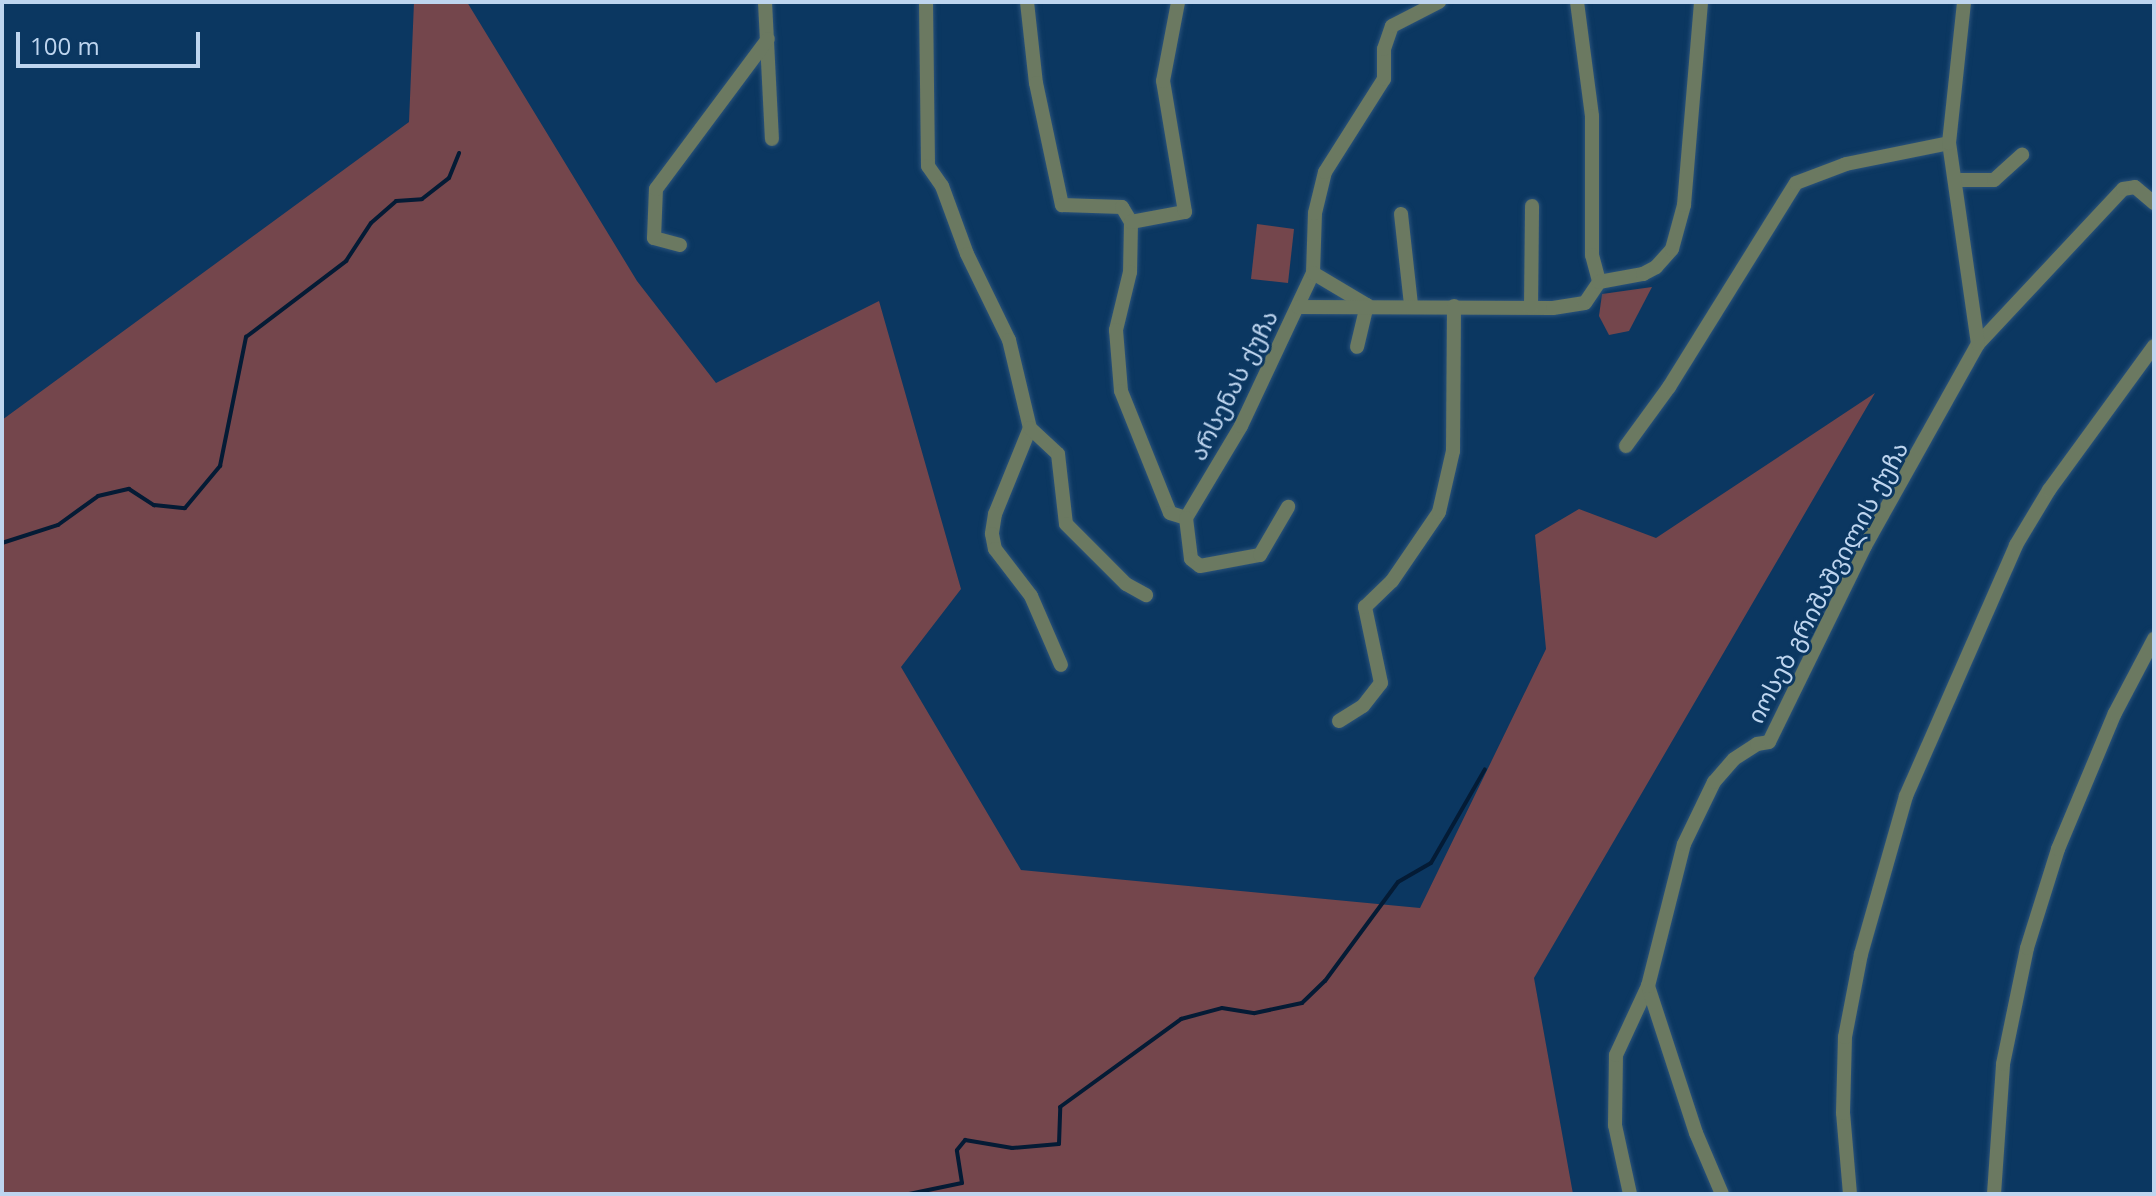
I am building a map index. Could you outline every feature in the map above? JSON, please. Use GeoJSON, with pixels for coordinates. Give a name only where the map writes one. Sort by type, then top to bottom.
{"type":"FeatureCollection","features":[{"type":"Feature","properties":{"kind":"street"},"geometry":{"type":"LineString","coordinates":[[765,2],[772,139]]}},
{"type":"Feature","properties":{"kind":"street"},"geometry":{"type":"LineString","coordinates":[[926,2],[928,166],[942,186],[967,254],[1009,340],[1030,428],[992,534],[995,549],[1031,596],[1061,665]]}},
{"type":"Feature","properties":{"kind":"street"},"geometry":{"type":"LineString","coordinates":[[1027,2],[1036,83],[1062,205],[1122,207],[1131,222],[1185,212],[1163,81],[1178,2]]}},
{"type":"Feature","properties":{"kind":"street"},"geometry":{"type":"LineString","coordinates":[[1298,307],[1313,273],[1315,213],[1325,172],[1384,79],[1384,49],[1392,26],[1439,2]]}},
{"type":"Feature","properties":{"kind":"street"},"geometry":{"type":"LineString","coordinates":[[1577,2],[1592,116],[1592,255],[1599,282]]}},
{"type":"Feature","properties":{"kind":"street","name":"არსენას ქუჩა"},"geometry":{"type":"LineString","coordinates":[[1131,222],[1130,272],[1116,330],[1121,391],[1170,513],[1186,518],[1241,426],[1298,307],[1531,307],[1585,303],[1599,282],[1643,274],[1672,249],[1687,182],[1701,2]]}},
{"type":"Feature","properties":{"kind":"street"},"geometry":{"type":"LineString","coordinates":[[1964,2],[1949,143],[1978,344]]}},
{"type":"Feature","properties":{"kind":"street"},"geometry":{"type":"LineString","coordinates":[[680,245],[654,238],[656,189],[768,39]]}},
{"type":"Feature","properties":{"kind":"street"},"geometry":{"type":"LineString","coordinates":[[1626,446],[1669,387],[1796,183],[1846,164],[1949,143]]}},
{"type":"Feature","properties":{"kind":"street"},"geometry":{"type":"LineString","coordinates":[[1956,180],[1994,180],[2022,155]]}},
{"type":"Feature","properties":{"kind":"street","name":"იოსებ გრიშაშვილის ქუჩა"},"geometry":{"type":"LineString","coordinates":[[1630,1194],[1615,1125],[1616,1055],[1648,986],[1684,844],[1714,782],[1734,759],[1757,744],[1769,742],[1865,546],[1978,344],[2123,189],[2135,187],[2154,203]]}},
{"type":"Feature","properties":{"kind":"street"},"geometry":{"type":"LineString","coordinates":[[1531,307],[1532,206]]}},
{"type":"Feature","properties":{"kind":"street"},"geometry":{"type":"LineString","coordinates":[[1401,214],[1411,305]]}},
{"type":"Feature","properties":{"kind":"street"},"geometry":{"type":"LineString","coordinates":[[1313,273],[1367,305],[1357,347]]}},
{"type":"Feature","properties":{"kind":"street"},"geometry":{"type":"LineString","coordinates":[[1339,721],[1363,706],[1381,683],[1365,607],[1392,581],[1439,512],[1453,451],[1454,306]]}},
{"type":"Feature","properties":{"kind":"street"},"geometry":{"type":"LineString","coordinates":[[1850,1194],[1843,1128],[1845,1037],[1861,954],[1906,796],[2016,545],[2049,490],[2154,346]]}},
{"type":"Feature","properties":{"kind":"street"},"geometry":{"type":"LineString","coordinates":[[1030,428],[1058,454],[1066,524],[1126,584],[1146,595]]}},
{"type":"Feature","properties":{"kind":"street"},"geometry":{"type":"LineString","coordinates":[[1186,518],[1191,559],[1200,566],[1260,555],[1288,507]]}},
{"type":"Feature","properties":{"kind":"street"},"geometry":{"type":"LineString","coordinates":[[1994,1194],[2003,1064],[2027,948],[2063,836],[2115,713],[2154,639]]}},
{"type":"Feature","properties":{"kind":"street"},"geometry":{"type":"LineString","coordinates":[[1648,986],[1696,1133],[1722,1194]]}},
{"type":"Feature","properties":{"kind":"shaded area"},"geometry":{"type":"Polygon","coordinates":[[[414,2],[467,2],[637,281],[716,383],[879,301],[961,589],[901,667],[1021,870],[1420,908],[1546,649],[1535,535],[1579,509],[1656,538],[1875,393],[1534,978],[1573,1194],[2,1194],[2,420],[409,122],[414,2]]]}},
{"type":"Feature","properties":{"kind":"shaded area"},"geometry":{"type":"Polygon","coordinates":[[[1257,224],[1294,229],[1288,283],[1251,279],[1257,224]]]}},
{"type":"Feature","properties":{"kind":"shaded area"},"geometry":{"type":"Polygon","coordinates":[[[1652,287],[1629,331],[1609,335],[1599,316],[1602,294],[1652,287]]]}},
{"type":"Feature","properties":{"kind":"waterway"},"geometry":{"type":"LineString","coordinates":[[2,543],[58,525],[98,496],[129,489],[154,505],[185,508],[220,466],[246,337],[346,261],[371,223],[396,201],[422,199],[449,178],[459,153]]}},
{"type":"Feature","properties":{"kind":"waterway"},"geometry":{"type":"LineString","coordinates":[[909,1194],[962,1183],[957,1150],[965,1140],[1012,1148],[1059,1144],[1060,1107],[1181,1019],[1222,1008],[1255,1013],[1302,1003],[1325,981],[1398,882],[1431,863],[1485,769]]}}]}
